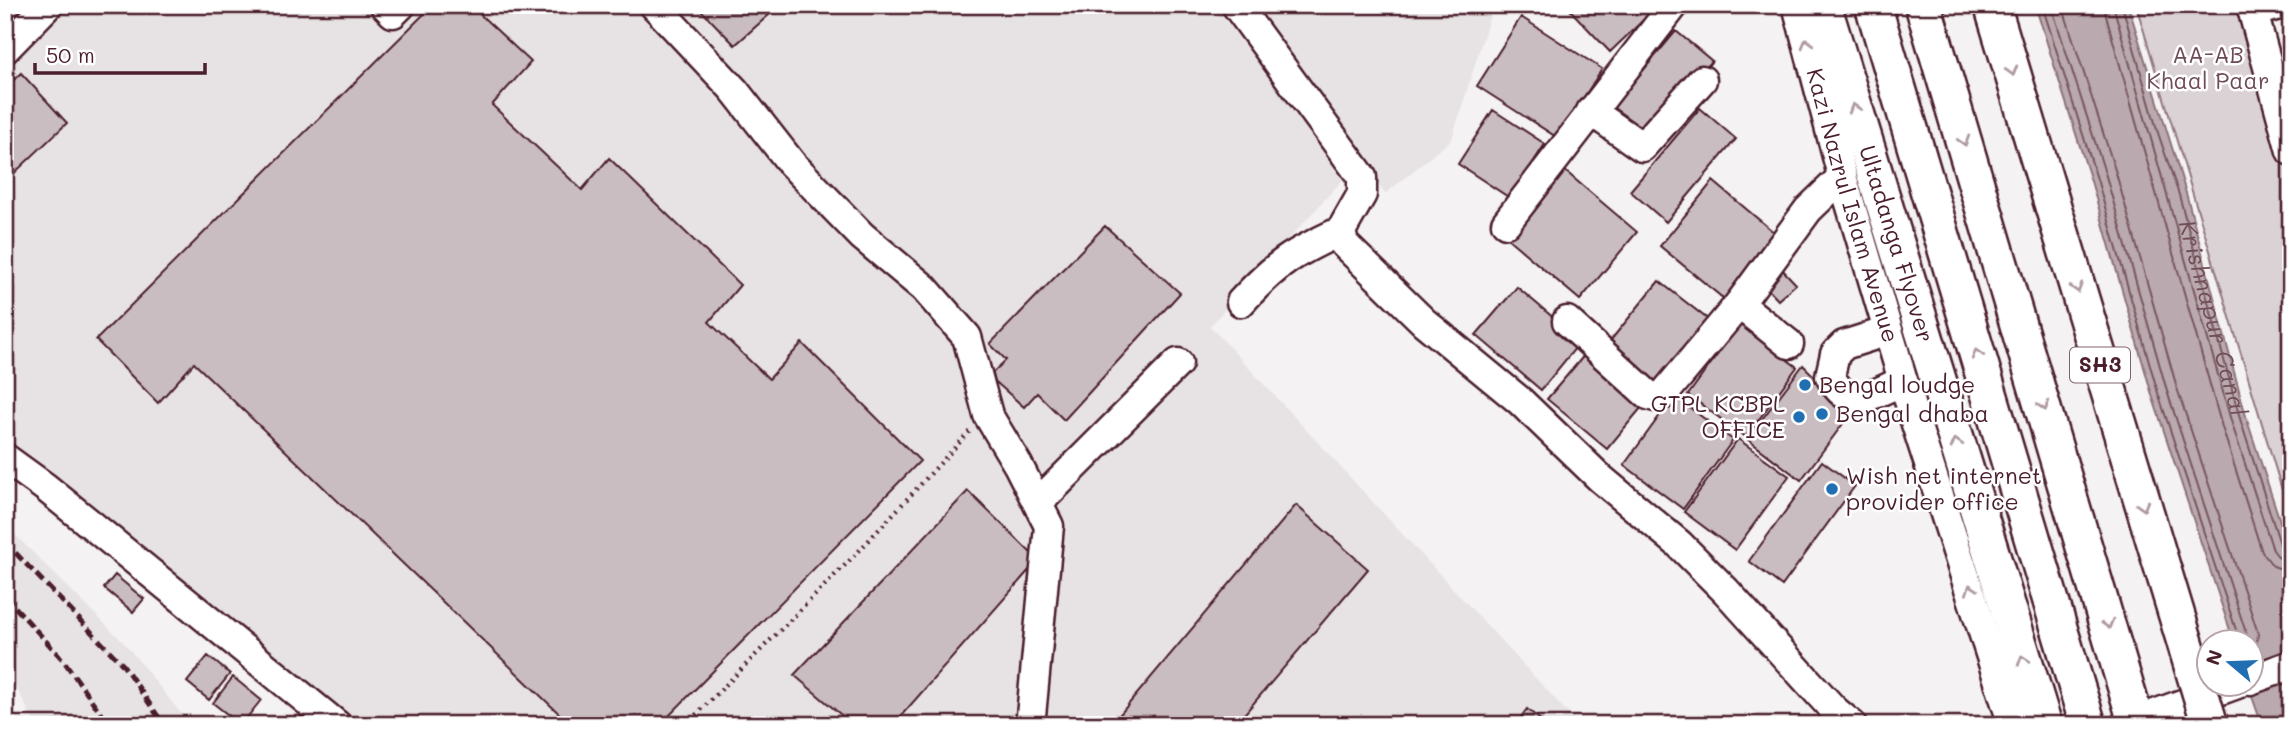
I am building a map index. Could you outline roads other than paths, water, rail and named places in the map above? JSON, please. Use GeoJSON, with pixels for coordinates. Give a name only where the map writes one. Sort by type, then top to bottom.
{"type":"FeatureCollection","features":[{"type":"Feature","properties":{"kind":"main road","name":"Ultadanga Flyover"},"geometry":{"type":"LineString","coordinates":[[1824,5],[2044,725]]}},
{"type":"Feature","properties":{"kind":"main road"},"geometry":{"type":"LineString","coordinates":[[1873,5],[2088,725]]}},
{"type":"Feature","properties":{"kind":"main road"},"geometry":{"type":"LineString","coordinates":[[1923,5],[2132,724]]}},
{"type":"Feature","properties":{"kind":"main road","name":"SH3"},"geometry":{"type":"LineString","coordinates":[[1992,5],[2221,701]]}},
{"type":"Feature","properties":{"kind":"street"},"geometry":{"type":"LineString","coordinates":[[5,49],[48,5]]}},
{"type":"Feature","properties":{"kind":"street"},"geometry":{"type":"LineString","coordinates":[[385,5],[393,13],[401,5]]}},
{"type":"Feature","properties":{"kind":"street"},"geometry":{"type":"LineString","coordinates":[[654,5],[734,90],[792,164],[862,236],[925,288],[967,337],[988,415],[1049,526],[1031,716]]}},
{"type":"Feature","properties":{"kind":"street"},"geometry":{"type":"LineString","coordinates":[[1236,5],[1362,177],[1362,194],[1341,231],[1274,266],[1241,302]]}},
{"type":"Feature","properties":{"kind":"street"},"geometry":{"type":"LineString","coordinates":[[1506,223],[1674,5]]}},
{"type":"Feature","properties":{"kind":"street","name":"Kazi Nazrul Islam Avenue"},"geometry":{"type":"LineString","coordinates":[[1797,5],[1842,177],[1888,331],[2013,725]]}},
{"type":"Feature","properties":{"kind":"street"},"geometry":{"type":"LineString","coordinates":[[2280,5],[2252,9],[2291,151]]}},
{"type":"Feature","properties":{"kind":"street"},"geometry":{"type":"LineString","coordinates":[[1591,111],[1642,147],[1702,80]]}},
{"type":"Feature","properties":{"kind":"street"},"geometry":{"type":"LineString","coordinates":[[1567,321],[1648,395],[1655,397],[1664,394],[1739,304],[1808,210],[1842,177]]}},
{"type":"Feature","properties":{"kind":"street"},"geometry":{"type":"LineString","coordinates":[[1341,231],[1344,244],[1424,322],[1520,401],[1600,478],[1711,575],[1835,710],[1852,725]]}},
{"type":"Feature","properties":{"kind":"street"},"geometry":{"type":"LineString","coordinates":[[1739,304],[1788,344]]}},
{"type":"Feature","properties":{"kind":"street"},"geometry":{"type":"LineString","coordinates":[[1888,331],[1844,345],[1835,354],[1830,376],[1839,394],[1846,398],[1862,398],[1903,381]]}},
{"type":"Feature","properties":{"kind":"street"},"geometry":{"type":"LineString","coordinates":[[1038,503],[1178,363]]}},
{"type":"Feature","properties":{"kind":"street"},"geometry":{"type":"LineString","coordinates":[[5,458],[337,725]]}},
{"type":"Feature","properties":{"kind":"street"},"geometry":{"type":"LineString","coordinates":[[2264,675],[2291,665]]}},
{"type":"Feature","properties":{"kind":"street"},"geometry":{"type":"LineString","coordinates":[[2132,724],[2221,701]]}},
{"type":"Feature","properties":{"kind":"water","name":"Krishnapur Canal"},"geometry":{"type":"Polygon","coordinates":[[[2035,5],[2128,5],[2186,193],[2247,420],[2291,555],[2291,725],[2262,725],[2253,698],[2264,698],[2264,628],[2229,628],[2152,395],[2091,181],[2035,5]]]}},
{"type":"Feature","properties":{"kind":"railway"},"geometry":{"type":"LineString","coordinates":[[5,542],[123,665],[164,725]]}},
{"type":"Feature","properties":{"kind":"railway"},"geometry":{"type":"LineString","coordinates":[[5,596],[64,661],[109,725]]}},
{"type":"Feature","properties":{"kind":"place","name":"Bengal loudge"},"geometry":{"type":"Point","coordinates":[1805,385]}},
{"type":"Feature","properties":{"kind":"place","name":"Bengal dhaba"},"geometry":{"type":"Point","coordinates":[1822,414]}},
{"type":"Feature","properties":{"kind":"place","name":"GTPL KCBPL OFFICE"},"geometry":{"type":"Point","coordinates":[1799,417]}},
{"type":"Feature","properties":{"kind":"place","name":"Wish net internet provider office"},"geometry":{"type":"Point","coordinates":[1832,489]}},
{"type":"Feature","properties":{"kind":"park label","name":"AA-AB Khaal Paar"},"geometry":{"type":"Point","coordinates":[2208,68]}}]}
